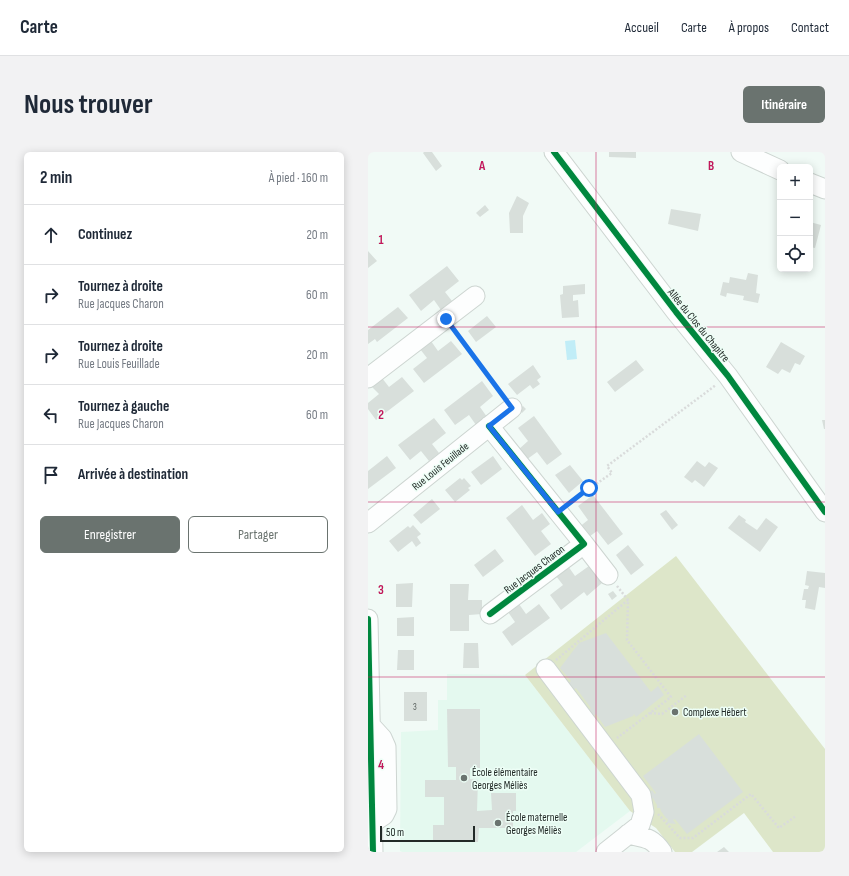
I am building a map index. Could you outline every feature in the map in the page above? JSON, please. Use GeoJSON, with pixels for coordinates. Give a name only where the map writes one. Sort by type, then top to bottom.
{"type":"FeatureCollection","features":[{"type":"Feature","properties":{"kind":"street","name":"Allée du Clos du Chapitre"},"geometry":{"type":"LineString","coordinates":[[554,152],[676,312],[728,376],[825,512]]}},
{"type":"Feature","properties":{"kind":"street"},"geometry":{"type":"LineString","coordinates":[[741,152],[777,169]]}},
{"type":"Feature","properties":{"kind":"street"},"geometry":{"type":"LineString","coordinates":[[813,184],[825,189]]}},
{"type":"Feature","properties":{"kind":"street"},"geometry":{"type":"LineString","coordinates":[[368,378],[475,296]]}},
{"type":"Feature","properties":{"kind":"street","name":"Rue Louis Feuillade"},"geometry":{"type":"LineString","coordinates":[[368,523],[512,408]]}},
{"type":"Feature","properties":{"kind":"street"},"geometry":{"type":"LineString","coordinates":[[489,426],[608,574]]}},
{"type":"Feature","properties":{"kind":"street","name":"Rue Jacques Charon"},"geometry":{"type":"LineString","coordinates":[[490,614],[584,544]]}},
{"type":"Feature","properties":{"kind":"street"},"geometry":{"type":"LineString","coordinates":[[368,619],[372,823],[374,852]]}},
{"type":"Feature","properties":{"kind":"street"},"geometry":{"type":"LineString","coordinates":[[546,669],[641,795],[637,823],[606,852]]}},
{"type":"Feature","properties":{"kind":"street"},"geometry":{"type":"LineString","coordinates":[[637,823],[646,838],[655,842],[662,852]]}},
{"type":"Feature","properties":{"kind":"path"},"geometry":{"type":"LineString","coordinates":[[446,319],[512,408]]}},
{"type":"Feature","properties":{"kind":"path"},"geometry":{"type":"LineString","coordinates":[[558,512],[612,473],[607,466],[728,376]]}},
{"type":"Feature","properties":{"kind":"path"},"geometry":{"type":"LineString","coordinates":[[605,748],[671,696],[627,640],[628,600],[608,574]]}},
{"type":"Feature","properties":{"kind":"path"},"geometry":{"type":"LineString","coordinates":[[546,669],[628,600]]}},
{"type":"Feature","properties":{"kind":"path"},"geometry":{"type":"LineString","coordinates":[[650,713],[662,714],[687,696]]}},
{"type":"Feature","properties":{"kind":"path"},"geometry":{"type":"LineString","coordinates":[[637,823],[655,812],[680,838],[693,838],[751,794],[779,828],[796,816]]}},
{"type":"Feature","properties":{"kind":"shaded area"},"geometry":{"type":"Polygon","coordinates":[[[447,674],[525,675],[630,811],[576,852],[400,851],[401,732],[438,730],[438,700],[447,700],[447,674]]]}},
{"type":"Feature","properties":{"kind":"green space","name":"Complexe Hébert"},"geometry":{"type":"Polygon","coordinates":[[[676,556],[825,749],[825,852],[773,852],[744,813],[692,852],[675,852],[656,828],[630,811],[525,675],[676,556]]]}},
{"type":"Feature","properties":{"kind":"water"},"geometry":{"type":"Polygon","coordinates":[[[575,340],[577,359],[567,360],[565,341],[575,340]]]}},
{"type":"Feature","properties":{"kind":"building"},"geometry":{"type":"Polygon","coordinates":[[[432,152],[442,166],[436,171],[423,153],[432,152]]]}},
{"type":"Feature","properties":{"kind":"building"},"geometry":{"type":"Polygon","coordinates":[[[609,152],[636,152],[636,158],[609,157],[609,152]]]}},
{"type":"Feature","properties":{"kind":"building"},"geometry":{"type":"Polygon","coordinates":[[[517,196],[529,203],[523,216],[523,233],[510,233],[509,213],[517,196]]]}},
{"type":"Feature","properties":{"kind":"building"},"geometry":{"type":"Polygon","coordinates":[[[485,205],[489,210],[480,217],[476,213],[485,205]]]}},
{"type":"Feature","properties":{"kind":"building"},"geometry":{"type":"Polygon","coordinates":[[[671,209],[701,214],[698,231],[668,224],[671,209]]]}},
{"type":"Feature","properties":{"kind":"building"},"geometry":{"type":"Polygon","coordinates":[[[813,223],[821,225],[815,248],[813,248],[813,223]]]}},
{"type":"Feature","properties":{"kind":"building"},"geometry":{"type":"Polygon","coordinates":[[[368,251],[377,261],[368,268],[368,251]]]}},
{"type":"Feature","properties":{"kind":"building"},"geometry":{"type":"Polygon","coordinates":[[[447,266],[459,281],[445,292],[452,301],[441,310],[434,300],[421,311],[409,295],[447,266]]]}},
{"type":"Feature","properties":{"kind":"building"},"geometry":{"type":"Polygon","coordinates":[[[748,273],[758,275],[756,293],[760,294],[758,303],[743,300],[744,296],[727,293],[726,297],[720,295],[723,282],[729,283],[730,277],[746,280],[748,273]]]}},
{"type":"Feature","properties":{"kind":"building"},"geometry":{"type":"Polygon","coordinates":[[[585,284],[585,294],[573,295],[573,301],[578,300],[579,317],[562,318],[560,295],[563,294],[563,286],[585,284]]]}},
{"type":"Feature","properties":{"kind":"building"},"geometry":{"type":"Polygon","coordinates":[[[398,307],[408,318],[377,342],[375,339],[368,344],[368,330],[398,307]]]}},
{"type":"Feature","properties":{"kind":"building"},"geometry":{"type":"Polygon","coordinates":[[[487,316],[496,327],[476,342],[468,331],[487,316]]]}},
{"type":"Feature","properties":{"kind":"building"},"geometry":{"type":"Polygon","coordinates":[[[431,341],[438,351],[451,341],[462,354],[424,383],[413,369],[427,358],[420,349],[431,341]]]}},
{"type":"Feature","properties":{"kind":"building"},"geometry":{"type":"Polygon","coordinates":[[[781,342],[805,356],[800,365],[795,363],[790,373],[782,369],[778,374],[766,367],[781,342]]]}},
{"type":"Feature","properties":{"kind":"building"},"geometry":{"type":"Polygon","coordinates":[[[636,360],[644,370],[615,392],[607,382],[636,360]]]}},
{"type":"Feature","properties":{"kind":"building"},"geometry":{"type":"Polygon","coordinates":[[[533,365],[541,377],[537,380],[540,384],[533,389],[530,385],[517,395],[508,384],[533,365]]]}},
{"type":"Feature","properties":{"kind":"building"},"geometry":{"type":"Polygon","coordinates":[[[402,377],[414,391],[376,420],[368,409],[368,403],[379,394],[371,386],[382,378],[389,387],[402,377]]]}},
{"type":"Feature","properties":{"kind":"building"},"geometry":{"type":"Polygon","coordinates":[[[482,381],[493,396],[480,407],[487,417],[476,425],[469,415],[455,425],[444,410],[482,381]]]}},
{"type":"Feature","properties":{"kind":"building"},"geometry":{"type":"Polygon","coordinates":[[[523,406],[526,409],[522,413],[519,409],[523,406]]]}},
{"type":"Feature","properties":{"kind":"building"},"geometry":{"type":"Polygon","coordinates":[[[534,416],[562,454],[547,465],[537,452],[526,460],[518,450],[528,441],[518,428],[534,416]]]}},
{"type":"Feature","properties":{"kind":"building"},"geometry":{"type":"Polygon","coordinates":[[[434,418],[446,433],[432,444],[439,453],[429,461],[421,451],[410,460],[398,445],[434,418]]]}},
{"type":"Feature","properties":{"kind":"building"},"geometry":{"type":"Polygon","coordinates":[[[822,420],[825,420],[825,429],[824,429],[822,420]]]}},
{"type":"Feature","properties":{"kind":"building"},"geometry":{"type":"Polygon","coordinates":[[[387,456],[396,468],[368,489],[368,471],[387,456]]]}},
{"type":"Feature","properties":{"kind":"building"},"geometry":{"type":"Polygon","coordinates":[[[493,456],[502,469],[481,485],[471,472],[493,456]]]}},
{"type":"Feature","properties":{"kind":"building"},"geometry":{"type":"Polygon","coordinates":[[[697,461],[705,467],[709,462],[718,468],[704,487],[695,480],[692,483],[684,477],[697,461]]]}},
{"type":"Feature","properties":{"kind":"building"},"geometry":{"type":"Polygon","coordinates":[[[570,465],[583,481],[569,493],[555,475],[570,465]]]}},
{"type":"Feature","properties":{"kind":"building"},"geometry":{"type":"Polygon","coordinates":[[[460,478],[462,480],[464,478],[471,486],[468,488],[470,490],[455,502],[445,490],[460,478]]]}},
{"type":"Feature","properties":{"kind":"building"},"geometry":{"type":"Polygon","coordinates":[[[593,495],[623,534],[608,545],[597,531],[586,539],[578,528],[588,520],[578,506],[593,495]]]}},
{"type":"Feature","properties":{"kind":"building"},"geometry":{"type":"Polygon","coordinates":[[[432,499],[440,509],[421,524],[413,515],[432,499]]]}},
{"type":"Feature","properties":{"kind":"building"},"geometry":{"type":"Polygon","coordinates":[[[522,505],[533,520],[542,513],[550,524],[541,531],[551,544],[535,556],[506,518],[522,505]]]}},
{"type":"Feature","properties":{"kind":"building"},"geometry":{"type":"Polygon","coordinates":[[[666,510],[678,525],[672,530],[660,514],[666,510]]]}},
{"type":"Feature","properties":{"kind":"building"},"geometry":{"type":"Polygon","coordinates":[[[739,515],[746,520],[745,522],[757,530],[766,518],[778,527],[760,552],[728,528],[739,515]]]}},
{"type":"Feature","properties":{"kind":"building"},"geometry":{"type":"Polygon","coordinates":[[[413,525],[421,534],[417,537],[421,543],[416,547],[412,541],[398,552],[389,541],[408,526],[410,528],[413,525]]]}},
{"type":"Feature","properties":{"kind":"building"},"geometry":{"type":"Polygon","coordinates":[[[628,545],[644,565],[631,575],[616,555],[628,545]]]}},
{"type":"Feature","properties":{"kind":"building"},"geometry":{"type":"Polygon","coordinates":[[[495,549],[504,561],[483,577],[474,565],[495,549]]]}},
{"type":"Feature","properties":{"kind":"building"},"geometry":{"type":"Polygon","coordinates":[[[568,566],[575,576],[589,566],[602,583],[587,596],[584,592],[561,610],[550,595],[563,585],[556,576],[568,566]]]}},
{"type":"Feature","properties":{"kind":"building"},"geometry":{"type":"Polygon","coordinates":[[[807,571],[825,573],[825,588],[819,587],[815,610],[805,608],[806,600],[802,600],[804,589],[808,589],[809,586],[805,585],[807,571]]]}},
{"type":"Feature","properties":{"kind":"building"},"geometry":{"type":"Polygon","coordinates":[[[413,583],[412,607],[396,607],[396,584],[413,583]]]}},
{"type":"Feature","properties":{"kind":"building"},"geometry":{"type":"Polygon","coordinates":[[[450,584],[469,584],[468,600],[482,600],[482,614],[469,615],[469,631],[450,631],[450,584]]]}},
{"type":"Feature","properties":{"kind":"building"},"geometry":{"type":"Polygon","coordinates":[[[613,591],[617,596],[612,600],[608,594],[613,591]]]}},
{"type":"Feature","properties":{"kind":"building"},"geometry":{"type":"Polygon","coordinates":[[[519,604],[526,614],[539,604],[550,618],[512,646],[502,632],[515,622],[508,612],[519,604]]]}},
{"type":"Feature","properties":{"kind":"building"},"geometry":{"type":"Polygon","coordinates":[[[414,617],[414,636],[397,636],[397,618],[414,617]]]}},
{"type":"Feature","properties":{"kind":"building"},"geometry":{"type":"Polygon","coordinates":[[[606,633],[651,692],[658,686],[664,695],[636,717],[634,714],[633,716],[605,727],[596,714],[593,716],[588,710],[591,708],[576,688],[573,690],[568,684],[571,681],[560,668],[579,643],[606,633]]]}},
{"type":"Feature","properties":{"kind":"building"},"geometry":{"type":"Polygon","coordinates":[[[464,643],[478,643],[479,668],[463,668],[464,643]]]}},
{"type":"Feature","properties":{"kind":"building"},"geometry":{"type":"Polygon","coordinates":[[[398,650],[414,650],[414,670],[397,670],[398,650]]]}},
{"type":"Feature","properties":{"kind":"building"},"geometry":{"type":"Polygon","coordinates":[[[404,692],[427,692],[427,721],[404,721],[404,692]]]}},
{"type":"Feature","properties":{"kind":"building"},"geometry":{"type":"Polygon","coordinates":[[[447,709],[480,709],[480,768],[470,768],[470,779],[478,780],[477,811],[492,810],[491,793],[516,793],[516,811],[513,811],[513,828],[479,828],[478,842],[433,842],[433,825],[444,825],[444,797],[425,797],[425,780],[456,780],[456,767],[448,767],[447,709]]]}},
{"type":"Feature","properties":{"kind":"building"},"geometry":{"type":"Polygon","coordinates":[[[699,734],[743,792],[687,834],[675,819],[673,820],[676,824],[667,823],[668,819],[660,808],[657,808],[653,798],[651,799],[649,794],[652,790],[655,794],[656,793],[643,776],[699,734]]]}},
{"type":"Feature","properties":{"kind":"building"},"geometry":{"type":"Polygon","coordinates":[[[724,847],[729,852],[717,852],[724,847]]]}},
{"type":"Feature","properties":{"kind":"cycle path"},"geometry":{"type":"LineString","coordinates":[[554,152],[676,312],[728,376],[825,512]]}},
{"type":"Feature","properties":{"kind":"cycle path"},"geometry":{"type":"LineString","coordinates":[[489,426],[584,544],[490,614]]}},
{"type":"Feature","properties":{"kind":"cycle path"},"geometry":{"type":"LineString","coordinates":[[368,619],[373,852]]}},
{"type":"Feature","properties":{"kind":"place","name":"Complexe Hébert"},"geometry":{"type":"Point","coordinates":[675,712]}},
{"type":"Feature","properties":{"kind":"place","name":"École élémentaire Georges Méliès"},"geometry":{"type":"Point","coordinates":[464,778]}},
{"type":"Feature","properties":{"kind":"place","name":"École maternelle Georges Méliès"},"geometry":{"type":"Point","coordinates":[498,823]}},
{"type":"Feature","properties":{"kind":"route"},"geometry":{"type":"LineString","coordinates":[[446,319],[512,408],[489,426],[558,512],[589,488]]}}]}
